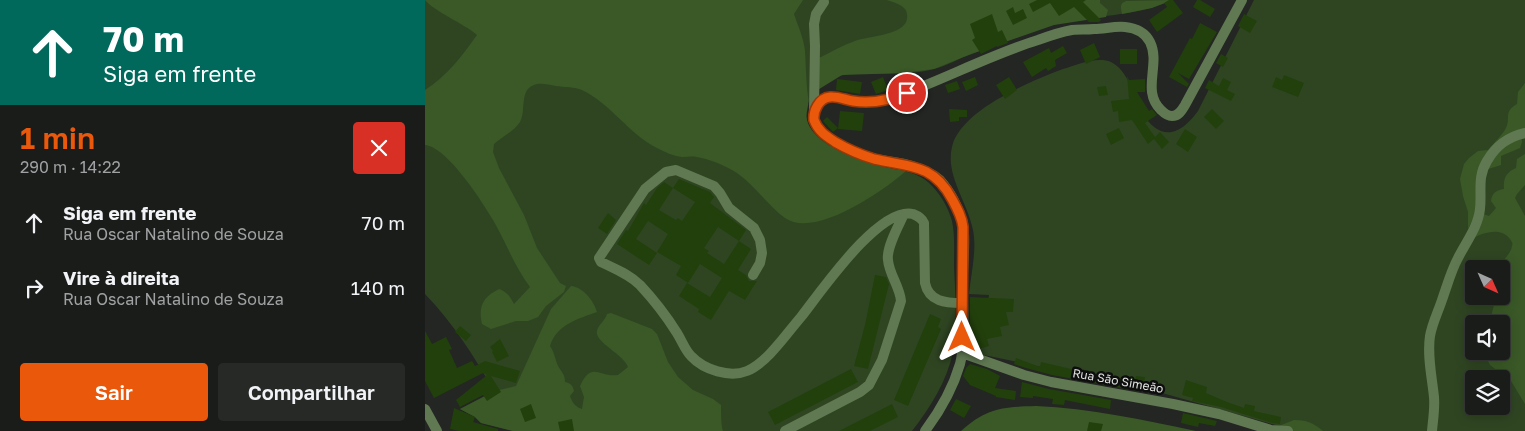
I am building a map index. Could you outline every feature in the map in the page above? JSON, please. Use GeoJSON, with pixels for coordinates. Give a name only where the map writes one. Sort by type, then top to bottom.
{"type":"FeatureCollection","features":[{"type":"Feature","properties":{"kind":"street"},"geometry":{"type":"LineString","coordinates":[[814,112],[820,102],[829,97],[855,102],[889,99],[998,54],[1038,40],[1073,30],[1093,30],[1120,26],[1135,28],[1151,44],[1153,54],[1151,83],[1153,99],[1158,108],[1165,114],[1175,115],[1185,105],[1242,0]]}},
{"type":"Feature","properties":{"kind":"street"},"geometry":{"type":"LineString","coordinates":[[824,2],[816,14],[814,24],[814,120],[819,130],[841,145],[873,158],[919,168],[939,179],[951,195],[960,214],[964,236],[962,354],[947,394],[937,414],[925,431]]}},
{"type":"Feature","properties":{"kind":"street"},"geometry":{"type":"LineString","coordinates":[[1432,431],[1434,411],[1429,355],[1430,336],[1434,320],[1455,264],[1478,219],[1480,183],[1485,164],[1502,142],[1525,133]]}},
{"type":"Feature","properties":{"kind":"street"},"geometry":{"type":"LineString","coordinates":[[753,275],[761,260],[762,253],[754,228],[729,208],[714,186],[676,170],[666,172],[645,189],[599,258],[601,262],[623,272],[640,285],[664,315],[694,359],[726,373],[741,373],[755,367],[769,353],[859,245],[894,217],[904,214],[914,215],[922,219],[924,223],[925,283],[928,292],[934,298],[941,301],[962,303]]}},
{"type":"Feature","properties":{"kind":"street"},"geometry":{"type":"LineString","coordinates":[[785,431],[860,392],[874,378],[882,360],[901,302],[888,258],[904,214]]}},
{"type":"Feature","properties":{"kind":"street","name":"Rua São Simeão"},"geometry":{"type":"LineString","coordinates":[[962,354],[1033,377],[1173,404],[1219,414],[1271,430],[1288,431]]}},
{"type":"Feature","properties":{"kind":"street"},"geometry":{"type":"LineString","coordinates":[[425,409],[437,431]]}},
{"type":"Feature","properties":{"kind":"green space"},"geometry":{"type":"Polygon","coordinates":[[[425,0],[1172,0],[1143,10],[1053,25],[926,71],[840,76],[825,84],[811,97],[806,109],[806,116],[815,134],[834,148],[867,163],[883,168],[904,171],[923,178],[940,196],[946,205],[952,221],[956,309],[953,352],[947,373],[937,394],[912,431],[513,431],[481,423],[475,417],[460,409],[494,391],[463,340],[425,294],[425,0]]]}},
{"type":"Feature","properties":{"kind":"green space"},"geometry":{"type":"Polygon","coordinates":[[[425,0],[803,0],[794,14],[804,46],[808,100],[807,120],[812,131],[834,148],[849,155],[880,166],[906,171],[882,190],[848,210],[830,218],[798,223],[785,218],[740,175],[732,170],[706,159],[682,157],[669,154],[657,148],[638,135],[602,103],[582,90],[544,84],[531,86],[525,94],[520,122],[494,144],[493,152],[499,168],[524,215],[537,248],[560,283],[566,286],[564,292],[546,306],[538,317],[528,321],[516,321],[491,329],[482,324],[481,318],[481,307],[489,295],[499,289],[508,295],[514,304],[530,287],[519,271],[493,220],[472,188],[443,155],[434,148],[425,145],[425,90],[447,72],[477,35],[435,9],[425,0]]]}},
{"type":"Feature","properties":{"kind":"green space"},"geometry":{"type":"Polygon","coordinates":[[[887,0],[1100,0],[1100,3],[1108,10],[1106,17],[1054,25],[934,69],[903,73],[842,75],[816,91],[819,58],[861,39],[893,32],[905,24],[907,15],[904,8],[887,0]]]}},
{"type":"Feature","properties":{"kind":"green space"},"geometry":{"type":"Polygon","coordinates":[[[1172,0],[1152,8],[1122,14],[1121,5],[1126,1],[1172,0]]]}},
{"type":"Feature","properties":{"kind":"green space"},"geometry":{"type":"Polygon","coordinates":[[[1254,0],[1525,0],[1525,431],[1278,431],[1279,426],[1148,389],[979,354],[989,295],[969,294],[974,254],[973,230],[954,178],[951,157],[952,147],[958,134],[968,121],[982,109],[1033,81],[1063,69],[1100,60],[1111,62],[1126,76],[1145,117],[1161,131],[1172,132],[1191,120],[1198,111],[1254,0]]]}},
{"type":"Feature","properties":{"kind":"green space"},"geometry":{"type":"Polygon","coordinates":[[[1525,83],[1525,130],[1491,151],[1477,211],[1468,229],[1468,212],[1460,179],[1464,164],[1478,151],[1488,150],[1503,133],[1506,128],[1509,112],[1517,104],[1518,92],[1525,83]]]}},
{"type":"Feature","properties":{"kind":"green space"},"geometry":{"type":"Polygon","coordinates":[[[1521,136],[1520,148],[1501,156],[1501,165],[1485,170],[1497,151],[1521,136]]]}},
{"type":"Feature","properties":{"kind":"green space"},"geometry":{"type":"Polygon","coordinates":[[[1525,154],[1525,185],[1515,198],[1525,216],[1525,404],[1510,380],[1510,370],[1497,370],[1490,365],[1488,360],[1510,360],[1510,315],[1491,315],[1494,305],[1510,305],[1510,260],[1503,260],[1510,252],[1512,242],[1506,235],[1496,232],[1485,233],[1470,240],[1483,214],[1489,216],[1496,208],[1491,201],[1493,194],[1504,189],[1506,176],[1516,168],[1517,159],[1525,154]]]}},
{"type":"Feature","properties":{"kind":"green space"},"geometry":{"type":"Polygon","coordinates":[[[571,286],[580,289],[587,295],[597,312],[563,327],[550,346],[564,375],[565,382],[573,388],[574,391],[570,396],[576,406],[582,409],[584,397],[580,386],[588,374],[596,372],[618,375],[628,367],[621,357],[604,344],[597,335],[597,331],[607,314],[611,313],[652,329],[657,334],[668,362],[678,377],[693,390],[713,399],[721,405],[723,431],[513,431],[481,423],[475,417],[460,409],[495,391],[516,386],[551,309],[571,286]]]}},
{"type":"Feature","properties":{"kind":"green space"},"geometry":{"type":"Polygon","coordinates":[[[1036,406],[1096,412],[1196,431],[961,431],[970,423],[996,410],[1036,406]]]}},
{"type":"Feature","properties":{"kind":"green space"},"geometry":{"type":"Polygon","coordinates":[[[1294,420],[1310,422],[1323,431],[1278,431],[1279,426],[1294,420]]]}},
{"type":"Feature","properties":{"kind":"building"},"geometry":{"type":"Polygon","coordinates":[[[1037,0],[1086,0],[1083,2],[1101,20],[1099,22],[1089,22],[1074,7],[1059,16],[1050,3],[1033,12],[1029,4],[1037,0]]]}},
{"type":"Feature","properties":{"kind":"building"},"geometry":{"type":"Polygon","coordinates":[[[1173,0],[1183,13],[1157,32],[1149,20],[1167,7],[1164,3],[1173,0]]]}},
{"type":"Feature","properties":{"kind":"building"},"geometry":{"type":"Polygon","coordinates":[[[1197,0],[1215,9],[1210,17],[1193,7],[1197,0]]]}},
{"type":"Feature","properties":{"kind":"building"},"geometry":{"type":"Polygon","coordinates":[[[1013,7],[1015,13],[1023,9],[1027,18],[1013,25],[1006,11],[1013,7]]]}},
{"type":"Feature","properties":{"kind":"building"},"geometry":{"type":"Polygon","coordinates":[[[992,14],[998,32],[1002,30],[1008,43],[981,54],[972,40],[975,38],[970,24],[992,14]]]}},
{"type":"Feature","properties":{"kind":"building"},"geometry":{"type":"Polygon","coordinates":[[[1244,14],[1257,21],[1250,33],[1238,26],[1244,14]]]}},
{"type":"Feature","properties":{"kind":"building"},"geometry":{"type":"Polygon","coordinates":[[[1200,23],[1217,32],[1189,79],[1178,73],[1189,84],[1187,87],[1169,77],[1200,23]]]}},
{"type":"Feature","properties":{"kind":"building"},"geometry":{"type":"Polygon","coordinates":[[[1094,43],[1100,57],[1086,64],[1080,50],[1094,43]]]}},
{"type":"Feature","properties":{"kind":"building"},"geometry":{"type":"Polygon","coordinates":[[[1063,46],[1067,53],[1055,60],[1056,66],[1048,71],[1046,68],[1032,77],[1023,62],[1049,48],[1051,53],[1063,46]]]}},
{"type":"Feature","properties":{"kind":"building"},"geometry":{"type":"Polygon","coordinates":[[[1120,49],[1137,49],[1137,64],[1120,64],[1120,49]]]}},
{"type":"Feature","properties":{"kind":"building"},"geometry":{"type":"Polygon","coordinates":[[[1221,54],[1228,58],[1223,67],[1216,63],[1221,54]]]}},
{"type":"Feature","properties":{"kind":"building"},"geometry":{"type":"Polygon","coordinates":[[[1284,75],[1304,83],[1298,97],[1272,87],[1276,77],[1282,80],[1284,75]]]}},
{"type":"Feature","properties":{"kind":"building"},"geometry":{"type":"Polygon","coordinates":[[[1127,76],[1129,80],[1145,79],[1145,92],[1137,92],[1149,111],[1152,109],[1157,115],[1145,123],[1155,137],[1160,132],[1169,142],[1162,149],[1154,139],[1148,144],[1132,120],[1119,122],[1118,111],[1113,112],[1111,101],[1129,99],[1127,76]]]}},
{"type":"Feature","properties":{"kind":"building"},"geometry":{"type":"Polygon","coordinates":[[[883,77],[888,90],[876,94],[871,82],[883,77]]]}},
{"type":"Feature","properties":{"kind":"building"},"geometry":{"type":"Polygon","coordinates":[[[975,77],[978,85],[966,91],[962,82],[975,77]]]}},
{"type":"Feature","properties":{"kind":"building"},"geometry":{"type":"Polygon","coordinates":[[[1009,77],[1017,90],[1005,99],[996,85],[1009,77]]]}},
{"type":"Feature","properties":{"kind":"building"},"geometry":{"type":"Polygon","coordinates":[[[1223,78],[1231,82],[1227,90],[1235,94],[1231,101],[1205,88],[1209,80],[1219,86],[1223,78]]]}},
{"type":"Feature","properties":{"kind":"building"},"geometry":{"type":"Polygon","coordinates":[[[837,79],[862,82],[860,94],[836,90],[837,79]]]}},
{"type":"Feature","properties":{"kind":"building"},"geometry":{"type":"Polygon","coordinates":[[[957,81],[960,89],[948,93],[945,85],[957,81]]]}},
{"type":"Feature","properties":{"kind":"building"},"geometry":{"type":"Polygon","coordinates":[[[1106,86],[1108,95],[1099,96],[1097,87],[1106,86]]]}},
{"type":"Feature","properties":{"kind":"building"},"geometry":{"type":"Polygon","coordinates":[[[949,109],[967,110],[967,117],[959,117],[959,121],[950,122],[949,109]]]}},
{"type":"Feature","properties":{"kind":"building"},"geometry":{"type":"Polygon","coordinates":[[[1212,109],[1224,121],[1216,129],[1204,117],[1212,109]]]}},
{"type":"Feature","properties":{"kind":"building"},"geometry":{"type":"Polygon","coordinates":[[[840,111],[864,113],[862,131],[838,129],[840,111]]]}},
{"type":"Feature","properties":{"kind":"building"},"geometry":{"type":"Polygon","coordinates":[[[827,117],[838,128],[833,132],[823,121],[827,117]]]}},
{"type":"Feature","properties":{"kind":"building"},"geometry":{"type":"Polygon","coordinates":[[[1119,128],[1124,138],[1111,145],[1106,134],[1119,128]]]}},
{"type":"Feature","properties":{"kind":"building"},"geometry":{"type":"Polygon","coordinates":[[[1185,129],[1197,137],[1188,152],[1176,144],[1185,129]]]}},
{"type":"Feature","properties":{"kind":"building"},"geometry":{"type":"Polygon","coordinates":[[[679,179],[710,192],[714,197],[710,203],[746,230],[739,241],[751,249],[738,270],[746,275],[749,281],[757,281],[745,300],[729,291],[711,320],[698,312],[699,309],[679,296],[687,283],[710,297],[722,278],[700,264],[688,283],[676,275],[681,266],[657,252],[668,234],[648,221],[636,239],[657,253],[649,265],[617,244],[626,230],[628,231],[644,203],[646,205],[657,188],[664,182],[673,188],[679,179]],[[673,188],[659,210],[676,220],[678,218],[682,221],[695,202],[673,188]],[[718,227],[704,248],[709,251],[707,253],[724,264],[739,241],[718,227]]]}},
{"type":"Feature","properties":{"kind":"building"},"geometry":{"type":"Polygon","coordinates":[[[608,213],[616,220],[607,234],[598,228],[608,213]]]}},
{"type":"Feature","properties":{"kind":"building"},"geometry":{"type":"Polygon","coordinates":[[[875,275],[886,277],[889,284],[868,369],[854,366],[875,275]]]}},
{"type":"Feature","properties":{"kind":"building"},"geometry":{"type":"Polygon","coordinates":[[[970,297],[1014,299],[1013,312],[1006,312],[1009,325],[1000,327],[1002,336],[987,339],[989,346],[974,350],[970,334],[970,297]]]}},
{"type":"Feature","properties":{"kind":"building"},"geometry":{"type":"Polygon","coordinates":[[[930,314],[941,319],[938,327],[941,329],[908,406],[894,400],[930,314]]]}},
{"type":"Feature","properties":{"kind":"building"},"geometry":{"type":"Polygon","coordinates":[[[460,326],[471,335],[466,341],[455,332],[460,326]]]}},
{"type":"Feature","properties":{"kind":"building"},"geometry":{"type":"Polygon","coordinates":[[[425,331],[432,344],[446,337],[452,349],[449,350],[457,368],[472,361],[475,366],[485,361],[520,371],[516,383],[491,376],[501,392],[487,401],[483,395],[460,407],[456,400],[487,375],[483,373],[434,398],[425,381],[425,331]]]}},
{"type":"Feature","properties":{"kind":"building"},"geometry":{"type":"Polygon","coordinates":[[[500,339],[509,356],[497,362],[490,347],[500,339]]]}},
{"type":"Feature","properties":{"kind":"building"},"geometry":{"type":"Polygon","coordinates":[[[1016,358],[1040,367],[1041,362],[1080,371],[1080,373],[1101,377],[1101,375],[1134,383],[1136,376],[1145,377],[1143,392],[1052,375],[1014,364],[1016,358]]]}},
{"type":"Feature","properties":{"kind":"building"},"geometry":{"type":"Polygon","coordinates":[[[970,364],[987,369],[1000,376],[995,388],[1016,391],[1015,400],[996,397],[970,385],[963,376],[970,364]]]}},
{"type":"Feature","properties":{"kind":"building"},"geometry":{"type":"Polygon","coordinates":[[[851,369],[858,382],[775,425],[768,412],[851,369]]]}},
{"type":"Feature","properties":{"kind":"building"},"geometry":{"type":"Polygon","coordinates":[[[1186,380],[1207,387],[1206,393],[1227,402],[1244,408],[1245,404],[1255,406],[1254,411],[1281,417],[1280,424],[1221,407],[1192,401],[1193,398],[1182,395],[1186,380]]]}},
{"type":"Feature","properties":{"kind":"building"},"geometry":{"type":"Polygon","coordinates":[[[1022,382],[1049,389],[1111,400],[1110,409],[1065,400],[1064,405],[1052,404],[1053,399],[1033,396],[1033,398],[1020,397],[1022,382]]]}},
{"type":"Feature","properties":{"kind":"building"},"geometry":{"type":"Polygon","coordinates":[[[956,399],[971,406],[964,418],[950,410],[956,399]]]}},
{"type":"Feature","properties":{"kind":"building"},"geometry":{"type":"Polygon","coordinates":[[[531,404],[536,418],[525,422],[520,409],[531,404]]]}},
{"type":"Feature","properties":{"kind":"building"},"geometry":{"type":"Polygon","coordinates":[[[892,404],[898,417],[870,431],[839,431],[892,404]]]}},
{"type":"Feature","properties":{"kind":"building"},"geometry":{"type":"Polygon","coordinates":[[[454,408],[475,417],[473,422],[498,429],[498,431],[459,431],[450,429],[454,408]]]}},
{"type":"Feature","properties":{"kind":"building"},"geometry":{"type":"Polygon","coordinates":[[[1183,413],[1217,421],[1215,426],[1199,423],[1198,427],[1181,423],[1183,413]]]}},
{"type":"Feature","properties":{"kind":"building"},"geometry":{"type":"Polygon","coordinates":[[[572,419],[574,431],[560,431],[558,422],[572,419]]]}},
{"type":"Feature","properties":{"kind":"building"},"geometry":{"type":"Polygon","coordinates":[[[1089,422],[1103,424],[1101,431],[1087,431],[1089,422]]]}},
{"type":"Feature","properties":{"kind":"route"},"geometry":{"type":"LineString","coordinates":[[907,93],[889,99],[867,102],[855,102],[832,96],[827,97],[820,102],[813,116],[817,127],[829,138],[841,145],[866,156],[909,165],[927,171],[939,179],[946,188],[960,214],[964,236],[962,337]]}}]}
